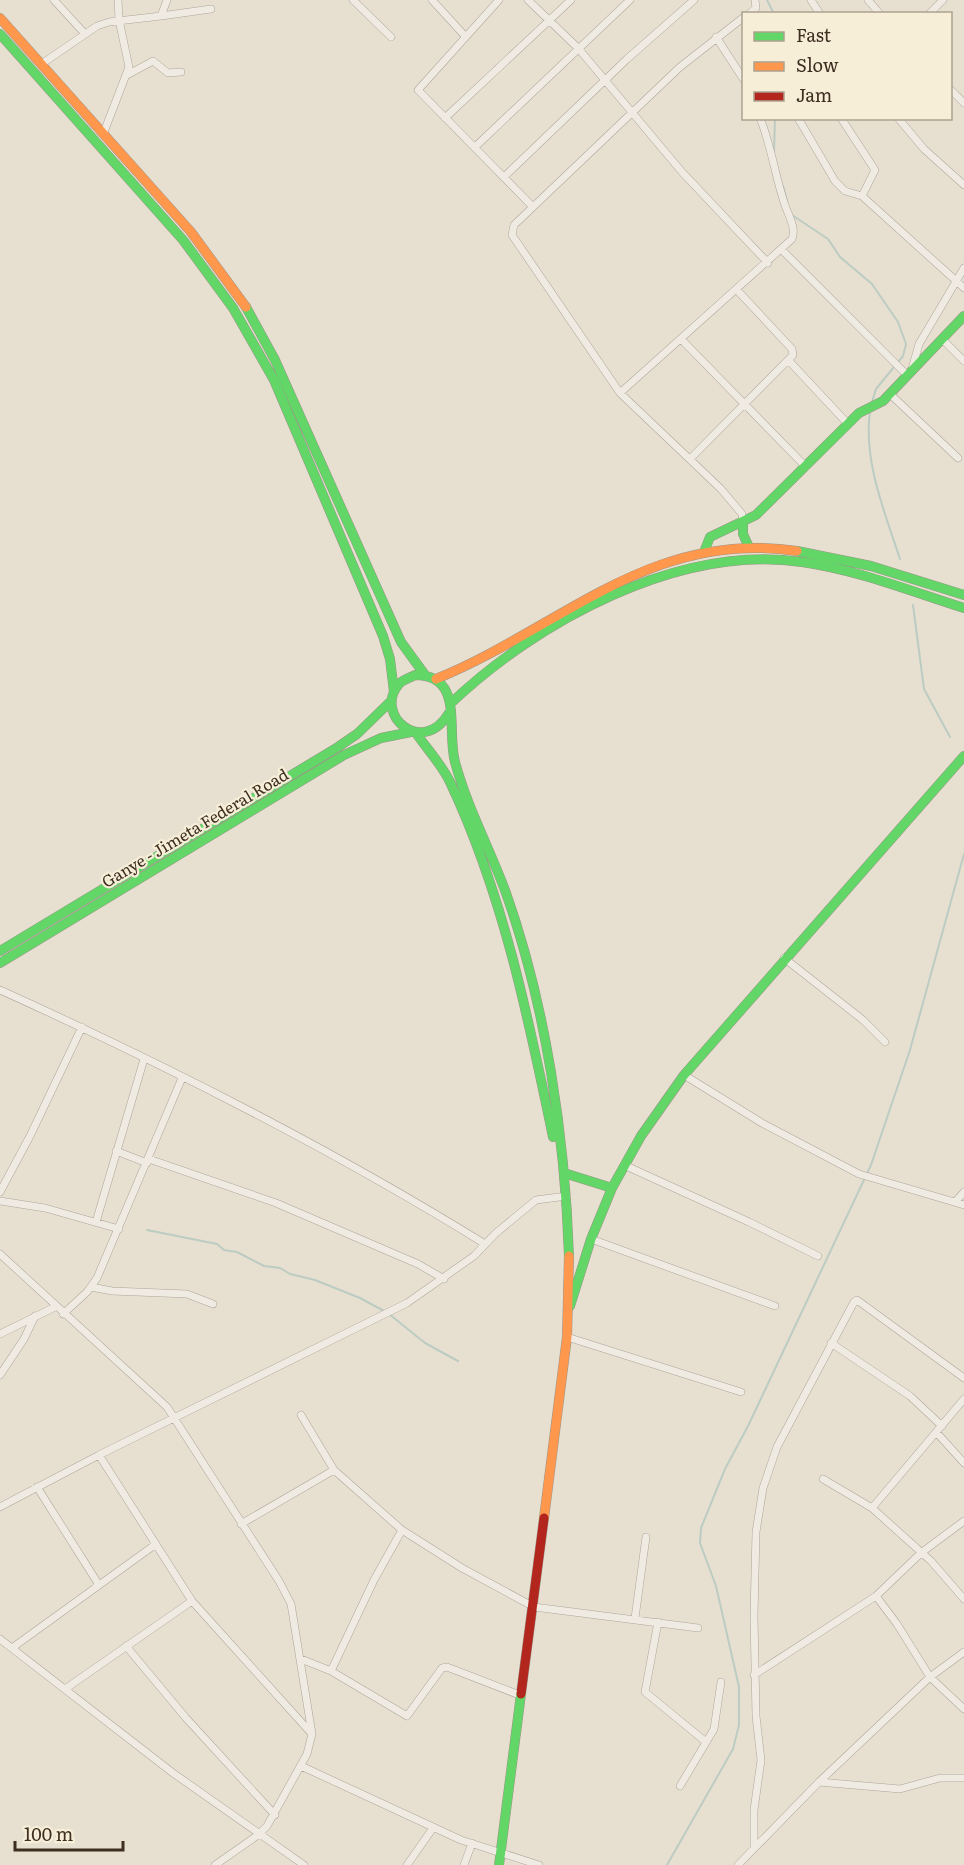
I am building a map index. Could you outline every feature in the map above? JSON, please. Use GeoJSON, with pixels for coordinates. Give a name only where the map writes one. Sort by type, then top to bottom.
{"type":"FeatureCollection","features":[{"type":"Feature","properties":{"kind":"main road"},"geometry":{"type":"LineString","coordinates":[[0,18],[43,63],[198,241],[243,301],[279,368],[401,642],[425,675]]}},
{"type":"Feature","properties":{"kind":"main road"},"geometry":{"type":"LineString","coordinates":[[0,34],[183,240],[210,273],[255,341],[274,380],[380,628],[389,653],[396,720],[414,732],[450,780],[496,899],[526,1005],[551,1131],[563,1160]]}},
{"type":"Feature","properties":{"kind":"main road"},"geometry":{"type":"LineString","coordinates":[[705,552],[710,537],[756,515],[848,424],[867,408],[878,404],[890,394],[904,370],[942,339],[964,316]]}},
{"type":"Feature","properties":{"kind":"main road"},"geometry":{"type":"LineString","coordinates":[[743,522],[743,534],[748,545]]}},
{"type":"Feature","properties":{"kind":"main road"},"geometry":{"type":"LineString","coordinates":[[436,679],[492,655],[575,604],[628,576],[705,552],[748,545],[799,549],[837,556],[964,595]]}},
{"type":"Feature","properties":{"kind":"main road"},"geometry":{"type":"LineString","coordinates":[[414,732],[424,733],[439,726],[449,709],[496,663],[601,600],[656,576],[700,564],[765,559],[812,563],[859,574],[964,608]]}},
{"type":"Feature","properties":{"kind":"main road"},"geometry":{"type":"LineString","coordinates":[[393,697],[406,678],[425,675],[444,685],[454,760],[506,894],[537,1002],[551,1073],[567,1196],[569,1309],[567,1337],[499,1865]]}},
{"type":"Feature","properties":{"kind":"main road","name":"Ganye - Jimeta Federal Road"},"geometry":{"type":"LineString","coordinates":[[0,951],[339,747],[357,734],[393,697]]}},
{"type":"Feature","properties":{"kind":"main road","name":"Ganye - Jimeta Federal Road"},"geometry":{"type":"LineString","coordinates":[[0,963],[344,755],[381,738],[414,732]]}},
{"type":"Feature","properties":{"kind":"main road"},"geometry":{"type":"LineString","coordinates":[[569,1309],[591,1239],[612,1188],[624,1165],[684,1075],[784,958],[964,756]]}},
{"type":"Feature","properties":{"kind":"main road"},"geometry":{"type":"LineString","coordinates":[[564,1173],[612,1188]]}},
{"type":"Feature","properties":{"kind":"street"},"geometry":{"type":"LineString","coordinates":[[54,0],[85,34]]}},
{"type":"Feature","properties":{"kind":"street"},"geometry":{"type":"LineString","coordinates":[[104,132],[129,67],[119,20],[118,0]]}},
{"type":"Feature","properties":{"kind":"street"},"geometry":{"type":"LineString","coordinates":[[160,16],[167,0]]}},
{"type":"Feature","properties":{"kind":"street"},"geometry":{"type":"LineString","coordinates":[[353,0],[392,37]]}},
{"type":"Feature","properties":{"kind":"street"},"geometry":{"type":"LineString","coordinates":[[432,0],[465,36]]}},
{"type":"Feature","properties":{"kind":"street"},"geometry":{"type":"LineString","coordinates":[[499,0],[418,90],[532,206]]}},
{"type":"Feature","properties":{"kind":"street"},"geometry":{"type":"LineString","coordinates":[[528,0],[578,48],[682,172],[768,263]]}},
{"type":"Feature","properties":{"kind":"street"},"geometry":{"type":"LineString","coordinates":[[445,118],[571,0]]}},
{"type":"Feature","properties":{"kind":"street"},"geometry":{"type":"LineString","coordinates":[[475,147],[630,0]]}},
{"type":"Feature","properties":{"kind":"street"},"geometry":{"type":"LineString","coordinates":[[504,177],[606,79],[694,0]]}},
{"type":"Feature","properties":{"kind":"street"},"geometry":{"type":"LineString","coordinates":[[868,0],[878,12]]}},
{"type":"Feature","properties":{"kind":"street"},"geometry":{"type":"LineString","coordinates":[[931,12],[943,0]]}},
{"type":"Feature","properties":{"kind":"street"},"geometry":{"type":"LineString","coordinates":[[43,63],[97,26],[119,20],[211,9]]}},
{"type":"Feature","properties":{"kind":"street"},"geometry":{"type":"LineString","coordinates":[[742,19],[716,37],[532,206],[514,225],[512,235],[620,393],[721,489],[742,514],[743,522]]}},
{"type":"Feature","properties":{"kind":"street"},"geometry":{"type":"LineString","coordinates":[[716,37],[742,77]]}},
{"type":"Feature","properties":{"kind":"street"},"geometry":{"type":"LineString","coordinates":[[127,75],[153,61],[168,73],[181,72]]}},
{"type":"Feature","properties":{"kind":"street"},"geometry":{"type":"LineString","coordinates":[[952,90],[964,103]]}},
{"type":"Feature","properties":{"kind":"street"},"geometry":{"type":"LineString","coordinates":[[620,393],[768,263],[794,234],[774,175],[770,143],[761,120]]}},
{"type":"Feature","properties":{"kind":"street"},"geometry":{"type":"LineString","coordinates":[[799,120],[835,181],[845,191],[862,196],[964,288]]}},
{"type":"Feature","properties":{"kind":"street"},"geometry":{"type":"LineString","coordinates":[[842,120],[875,170],[862,196]]}},
{"type":"Feature","properties":{"kind":"street"},"geometry":{"type":"LineString","coordinates":[[900,120],[924,149],[964,185]]}},
{"type":"Feature","properties":{"kind":"street"},"geometry":{"type":"LineString","coordinates":[[782,250],[904,370],[964,268]]}},
{"type":"Feature","properties":{"kind":"street"},"geometry":{"type":"LineString","coordinates":[[690,459],[743,404],[790,362],[794,355],[792,349],[737,290]]}},
{"type":"Feature","properties":{"kind":"street"},"geometry":{"type":"LineString","coordinates":[[681,339],[806,467]]}},
{"type":"Feature","properties":{"kind":"street"},"geometry":{"type":"LineString","coordinates":[[942,339],[964,362]]}},
{"type":"Feature","properties":{"kind":"street"},"geometry":{"type":"LineString","coordinates":[[790,362],[848,424]]}},
{"type":"Feature","properties":{"kind":"street"},"geometry":{"type":"LineString","coordinates":[[890,394],[958,458]]}},
{"type":"Feature","properties":{"kind":"street"},"geometry":{"type":"LineString","coordinates":[[784,958],[863,1020],[885,1042]]}},
{"type":"Feature","properties":{"kind":"street"},"geometry":{"type":"LineString","coordinates":[[0,990],[82,1027],[334,1154],[485,1244]]}},
{"type":"Feature","properties":{"kind":"street"},"geometry":{"type":"LineString","coordinates":[[0,1192],[30,1136],[82,1027]]}},
{"type":"Feature","properties":{"kind":"street"},"geometry":{"type":"LineString","coordinates":[[96,1222],[144,1059]]}},
{"type":"Feature","properties":{"kind":"street"},"geometry":{"type":"LineString","coordinates":[[684,1075],[762,1123],[859,1174],[964,1204]]}},
{"type":"Feature","properties":{"kind":"street"},"geometry":{"type":"LineString","coordinates":[[63,1314],[90,1287],[119,1229],[182,1077]]}},
{"type":"Feature","properties":{"kind":"street"},"geometry":{"type":"LineString","coordinates":[[116,1151],[276,1203],[418,1264],[444,1279]]}},
{"type":"Feature","properties":{"kind":"street"},"geometry":{"type":"LineString","coordinates":[[624,1165],[818,1256]]}},
{"type":"Feature","properties":{"kind":"street"},"geometry":{"type":"LineString","coordinates":[[955,1202],[964,1192]]}},
{"type":"Feature","properties":{"kind":"street"},"geometry":{"type":"LineString","coordinates":[[0,1507],[174,1417],[406,1303],[444,1279],[536,1200],[567,1196]]}},
{"type":"Feature","properties":{"kind":"street"},"geometry":{"type":"LineString","coordinates":[[0,1201],[45,1208],[119,1229]]}},
{"type":"Feature","properties":{"kind":"street"},"geometry":{"type":"LineString","coordinates":[[591,1239],[775,1306]]}},
{"type":"Feature","properties":{"kind":"street"},"geometry":{"type":"LineString","coordinates":[[0,1254],[55,1307],[158,1396],[174,1417],[279,1581],[291,1604],[312,1734],[302,1766],[275,1815],[258,1835],[215,1865]]}},
{"type":"Feature","properties":{"kind":"street"},"geometry":{"type":"LineString","coordinates":[[90,1287],[112,1291],[187,1294],[213,1304]]}},
{"type":"Feature","properties":{"kind":"street"},"geometry":{"type":"LineString","coordinates":[[754,1848],[754,1810],[761,1760],[754,1675],[756,1532],[763,1488],[777,1447],[831,1343],[857,1300],[964,1378]]}},
{"type":"Feature","properties":{"kind":"street"},"geometry":{"type":"LineString","coordinates":[[0,1334],[55,1307]]}},
{"type":"Feature","properties":{"kind":"street"},"geometry":{"type":"LineString","coordinates":[[0,1376],[24,1339],[35,1316]]}},
{"type":"Feature","properties":{"kind":"street"},"geometry":{"type":"LineString","coordinates":[[567,1337],[741,1392]]}},
{"type":"Feature","properties":{"kind":"street"},"geometry":{"type":"LineString","coordinates":[[831,1343],[910,1396],[964,1463]]}},
{"type":"Feature","properties":{"kind":"street"},"geometry":{"type":"LineString","coordinates":[[872,1508],[964,1399]]}},
{"type":"Feature","properties":{"kind":"street"},"geometry":{"type":"LineString","coordinates":[[301,1415],[334,1470],[402,1530],[462,1568],[534,1607],[698,1628]]}},
{"type":"Feature","properties":{"kind":"street"},"geometry":{"type":"LineString","coordinates":[[99,1455],[192,1601],[312,1734]]}},
{"type":"Feature","properties":{"kind":"street"},"geometry":{"type":"LineString","coordinates":[[241,1524],[334,1470]]}},
{"type":"Feature","properties":{"kind":"street"},"geometry":{"type":"LineString","coordinates":[[823,1479],[872,1508],[921,1553],[964,1599]]}},
{"type":"Feature","properties":{"kind":"street"},"geometry":{"type":"LineString","coordinates":[[37,1487],[99,1585]]}},
{"type":"Feature","properties":{"kind":"street"},"geometry":{"type":"LineString","coordinates":[[754,1675],[876,1596],[921,1553],[964,1521]]}},
{"type":"Feature","properties":{"kind":"street"},"geometry":{"type":"LineString","coordinates":[[331,1671],[374,1580],[402,1530]]}},
{"type":"Feature","properties":{"kind":"street"},"geometry":{"type":"LineString","coordinates":[[634,1618],[646,1537]]}},
{"type":"Feature","properties":{"kind":"street"},"geometry":{"type":"LineString","coordinates":[[12,1648],[156,1544]]}},
{"type":"Feature","properties":{"kind":"street"},"geometry":{"type":"LineString","coordinates":[[876,1596],[897,1624],[930,1677],[964,1709]]}},
{"type":"Feature","properties":{"kind":"street"},"geometry":{"type":"LineString","coordinates":[[65,1689],[192,1601]]}},
{"type":"Feature","properties":{"kind":"street"},"geometry":{"type":"LineString","coordinates":[[658,1622],[645,1692],[706,1742]]}},
{"type":"Feature","properties":{"kind":"street"},"geometry":{"type":"LineString","coordinates":[[0,1638],[173,1773],[258,1835],[304,1865]]}},
{"type":"Feature","properties":{"kind":"street"},"geometry":{"type":"LineString","coordinates":[[126,1646],[186,1718],[275,1815]]}},
{"type":"Feature","properties":{"kind":"street"},"geometry":{"type":"LineString","coordinates":[[738,1865],[819,1782],[930,1677],[964,1652]]}},
{"type":"Feature","properties":{"kind":"street"},"geometry":{"type":"LineString","coordinates":[[301,1659],[331,1671],[407,1716],[442,1668],[447,1667],[522,1696]]}},
{"type":"Feature","properties":{"kind":"street"},"geometry":{"type":"LineString","coordinates":[[680,1786],[714,1729],[721,1682]]}},
{"type":"Feature","properties":{"kind":"street"},"geometry":{"type":"LineString","coordinates":[[302,1766],[433,1828],[500,1854],[539,1865]]}},
{"type":"Feature","properties":{"kind":"street"},"geometry":{"type":"LineString","coordinates":[[819,1782],[900,1789],[940,1778],[964,1778]]}},
{"type":"Feature","properties":{"kind":"street"},"geometry":{"type":"LineString","coordinates":[[407,1865],[433,1828]]}},
{"type":"Feature","properties":{"kind":"street"},"geometry":{"type":"LineString","coordinates":[[464,1865],[472,1843]]}},
{"type":"Feature","properties":{"kind":"waterway"},"geometry":{"type":"LineString","coordinates":[[767,0],[773,12]]}},
{"type":"Feature","properties":{"kind":"waterway"},"geometry":{"type":"LineString","coordinates":[[774,152],[775,120]]}},
{"type":"Feature","properties":{"kind":"waterway"},"geometry":{"type":"LineString","coordinates":[[783,186],[787,201]]}},
{"type":"Feature","properties":{"kind":"waterway"},"geometry":{"type":"LineString","coordinates":[[792,215],[828,239],[840,257],[872,284],[898,322],[906,344],[903,356],[876,389],[872,402]]}},
{"type":"Feature","properties":{"kind":"waterway"},"geometry":{"type":"LineString","coordinates":[[870,411],[872,468],[900,559]]}},
{"type":"Feature","properties":{"kind":"waterway"},"geometry":{"type":"LineString","coordinates":[[913,605],[924,689],[950,737]]}},
{"type":"Feature","properties":{"kind":"waterway"},"geometry":{"type":"LineString","coordinates":[[667,1865],[733,1749],[739,1725],[739,1687],[716,1586],[700,1543],[701,1528],[725,1469],[748,1426],[871,1165],[910,1050],[964,854]]}},
{"type":"Feature","properties":{"kind":"waterway"},"geometry":{"type":"LineString","coordinates":[[147,1230],[217,1244],[224,1250],[237,1252],[264,1266],[280,1268],[290,1274],[315,1280],[360,1298],[384,1311]]}},
{"type":"Feature","properties":{"kind":"waterway"},"geometry":{"type":"LineString","coordinates":[[389,1314],[425,1343],[458,1361]]}},
{"type":"Feature","properties":{"kind":"traffic: fast"},"geometry":{"type":"LineString","coordinates":[[0,34],[183,240],[233,308],[274,380],[383,636],[390,659],[394,692]]}},
{"type":"Feature","properties":{"kind":"traffic: fast"},"geometry":{"type":"LineString","coordinates":[[246,307],[275,360],[401,642],[425,675]]}},
{"type":"Feature","properties":{"kind":"traffic: fast"},"geometry":{"type":"LineString","coordinates":[[704,552],[710,537],[756,515],[859,413],[883,401],[964,316]]}},
{"type":"Feature","properties":{"kind":"traffic: fast"},"geometry":{"type":"LineString","coordinates":[[743,522],[743,534],[748,545]]}},
{"type":"Feature","properties":{"kind":"traffic: fast"},"geometry":{"type":"LineString","coordinates":[[797,551],[871,566],[964,595]]}},
{"type":"Feature","properties":{"kind":"traffic: fast"},"geometry":{"type":"LineString","coordinates":[[450,704],[485,673],[524,644],[567,618],[612,595],[660,577],[707,565],[755,560],[802,562],[864,576],[964,608]]}},
{"type":"Feature","properties":{"kind":"traffic: fast"},"geometry":{"type":"LineString","coordinates":[[449,713],[438,726],[426,732],[414,732],[404,727],[396,718],[392,708],[393,696],[400,683],[415,675],[431,677],[441,684],[447,694],[455,762],[506,893],[520,936],[542,1026],[558,1119],[569,1256]]}},
{"type":"Feature","properties":{"kind":"traffic: fast"},"geometry":{"type":"LineString","coordinates":[[0,951],[338,747],[357,734],[391,701]]}},
{"type":"Feature","properties":{"kind":"traffic: fast"},"geometry":{"type":"LineString","coordinates":[[0,963],[344,755],[381,738],[411,732]]}},
{"type":"Feature","properties":{"kind":"traffic: fast"},"geometry":{"type":"LineString","coordinates":[[416,733],[447,776],[469,824],[485,868],[512,956],[553,1137]]}},
{"type":"Feature","properties":{"kind":"traffic: fast"},"geometry":{"type":"LineString","coordinates":[[570,1306],[591,1239],[612,1188],[641,1136],[684,1075],[964,756]]}},
{"type":"Feature","properties":{"kind":"traffic: fast"},"geometry":{"type":"LineString","coordinates":[[564,1173],[612,1188]]}},
{"type":"Feature","properties":{"kind":"traffic: fast"},"geometry":{"type":"LineString","coordinates":[[499,1865],[521,1694]]}},
{"type":"Feature","properties":{"kind":"traffic: slow"},"geometry":{"type":"LineString","coordinates":[[0,18],[191,232],[246,307]]}},
{"type":"Feature","properties":{"kind":"traffic: slow"},"geometry":{"type":"LineString","coordinates":[[436,679],[481,658],[566,610],[651,568],[696,555],[744,548],[797,551]]}},
{"type":"Feature","properties":{"kind":"traffic: slow"},"geometry":{"type":"LineString","coordinates":[[544,1518],[567,1337],[569,1256]]}},
{"type":"Feature","properties":{"kind":"traffic: jam"},"geometry":{"type":"LineString","coordinates":[[521,1694],[544,1518]]}}]}
